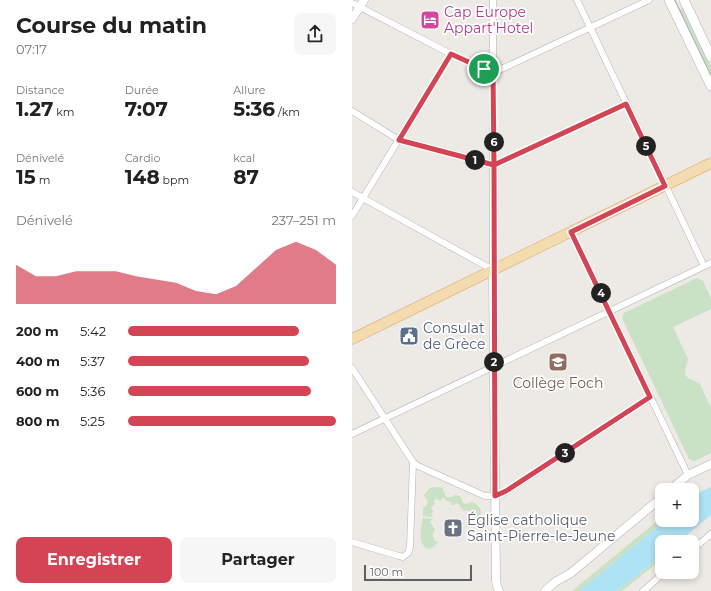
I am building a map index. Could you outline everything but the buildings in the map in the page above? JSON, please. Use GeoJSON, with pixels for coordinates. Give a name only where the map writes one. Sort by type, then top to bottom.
{"type":"FeatureCollection","features":[{"type":"Feature","properties":{"kind":"main road"},"geometry":{"type":"LineString","coordinates":[[669,0],[711,86]]}},
{"type":"Feature","properties":{"kind":"main road"},"geometry":{"type":"LineString","coordinates":[[684,0],[711,57]]}},
{"type":"Feature","properties":{"kind":"main road"},"geometry":{"type":"LineString","coordinates":[[352,339],[711,163]]}},
{"type":"Feature","properties":{"kind":"street"},"geometry":{"type":"LineString","coordinates":[[493,0],[493,270],[496,586],[500,591]]}},
{"type":"Feature","properties":{"kind":"street"},"geometry":{"type":"LineString","coordinates":[[577,0],[704,266]]}},
{"type":"Feature","properties":{"kind":"street"},"geometry":{"type":"LineString","coordinates":[[352,19],[358,3],[451,54],[493,73],[649,0]]}},
{"type":"Feature","properties":{"kind":"street"},"geometry":{"type":"LineString","coordinates":[[352,216],[451,54]]}},
{"type":"Feature","properties":{"kind":"street"},"geometry":{"type":"LineString","coordinates":[[352,111],[399,140],[494,165],[626,104]]}},
{"type":"Feature","properties":{"kind":"street"},"geometry":{"type":"LineString","coordinates":[[352,192],[493,270]]}},
{"type":"Feature","properties":{"kind":"street"},"geometry":{"type":"LineString","coordinates":[[571,232],[688,475]]}},
{"type":"Feature","properties":{"kind":"street"},"geometry":{"type":"LineString","coordinates":[[352,434],[711,263]]}},
{"type":"Feature","properties":{"kind":"street"},"geometry":{"type":"LineString","coordinates":[[352,368],[413,462],[418,466],[485,496],[495,496],[506,491],[650,397]]}},
{"type":"Feature","properties":{"kind":"street"},"geometry":{"type":"LineString","coordinates":[[352,544],[400,556],[406,556],[410,547],[413,462]]}},
{"type":"Feature","properties":{"kind":"street"},"geometry":{"type":"LineString","coordinates":[[678,483],[688,475],[711,464]]}},
{"type":"Feature","properties":{"kind":"street"},"geometry":{"type":"LineString","coordinates":[[544,591],[571,572],[655,503]]}},
{"type":"Feature","properties":{"kind":"street"},"geometry":{"type":"LineString","coordinates":[[699,544],[711,534]]}},
{"type":"Feature","properties":{"kind":"street"},"geometry":{"type":"LineString","coordinates":[[643,591],[658,579]]}},
{"type":"Feature","properties":{"kind":"green space"},"geometry":{"type":"Polygon","coordinates":[[[683,8],[711,66],[711,78],[679,10],[683,8]]]}},
{"type":"Feature","properties":{"kind":"green space"},"geometry":{"type":"Polygon","coordinates":[[[697,278],[703,281],[711,298],[711,309],[673,327],[688,359],[685,369],[686,375],[691,380],[696,381],[697,383],[699,382],[711,408],[711,453],[694,461],[689,459],[622,318],[624,313],[697,278]]]}},
{"type":"Feature","properties":{"kind":"green space"},"geometry":{"type":"Polygon","coordinates":[[[430,488],[443,488],[444,494],[447,497],[452,497],[455,495],[460,496],[463,503],[474,503],[480,509],[481,514],[476,519],[469,510],[464,511],[459,504],[456,503],[452,505],[451,502],[443,498],[440,501],[437,498],[434,500],[435,504],[431,507],[433,512],[431,514],[433,517],[423,516],[423,508],[428,502],[423,496],[430,488]]]}},
{"type":"Feature","properties":{"kind":"green space"},"geometry":{"type":"Polygon","coordinates":[[[423,518],[433,519],[430,522],[435,530],[433,537],[435,541],[439,542],[430,549],[423,544],[420,536],[423,518]]]}},
{"type":"Feature","properties":{"kind":"green space"},"geometry":{"type":"Polygon","coordinates":[[[655,523],[655,527],[657,527],[579,591],[572,591],[655,523]]]}},
{"type":"Feature","properties":{"kind":"green space"},"geometry":{"type":"Polygon","coordinates":[[[655,561],[655,565],[622,591],[617,591],[655,561]]]}},
{"type":"Feature","properties":{"kind":"water"},"geometry":{"type":"Polygon","coordinates":[[[711,487],[711,515],[699,525],[699,493],[711,487]]]}},
{"type":"Feature","properties":{"kind":"water"},"geometry":{"type":"Polygon","coordinates":[[[657,527],[696,527],[687,535],[655,535],[655,561],[617,591],[579,591],[657,527]]]}},
{"type":"Feature","properties":{"kind":"tram line"},"geometry":{"type":"LineString","coordinates":[[675,0],[711,76]]}},
{"type":"Feature","properties":{"kind":"place","name":"Cap Europe Appart'Hotel"},"geometry":{"type":"Point","coordinates":[430,20]}},
{"type":"Feature","properties":{"kind":"place","name":"Consulat de Grèce"},"geometry":{"type":"Point","coordinates":[409,336]}},
{"type":"Feature","properties":{"kind":"place","name":"Collège Foch"},"geometry":{"type":"Point","coordinates":[558,362]}},
{"type":"Feature","properties":{"kind":"place","name":"Église catholique Saint-Pierre-le-Jeune"},"geometry":{"type":"Point","coordinates":[453,528]}},
{"type":"Feature","properties":{"kind":"route"},"geometry":{"type":"LineString","coordinates":[[484,69],[451,54],[399,140],[494,165],[493,270],[495,496],[504,493],[650,397],[571,232],[665,186],[626,104],[494,165],[493,73],[484,69]]}}]}
